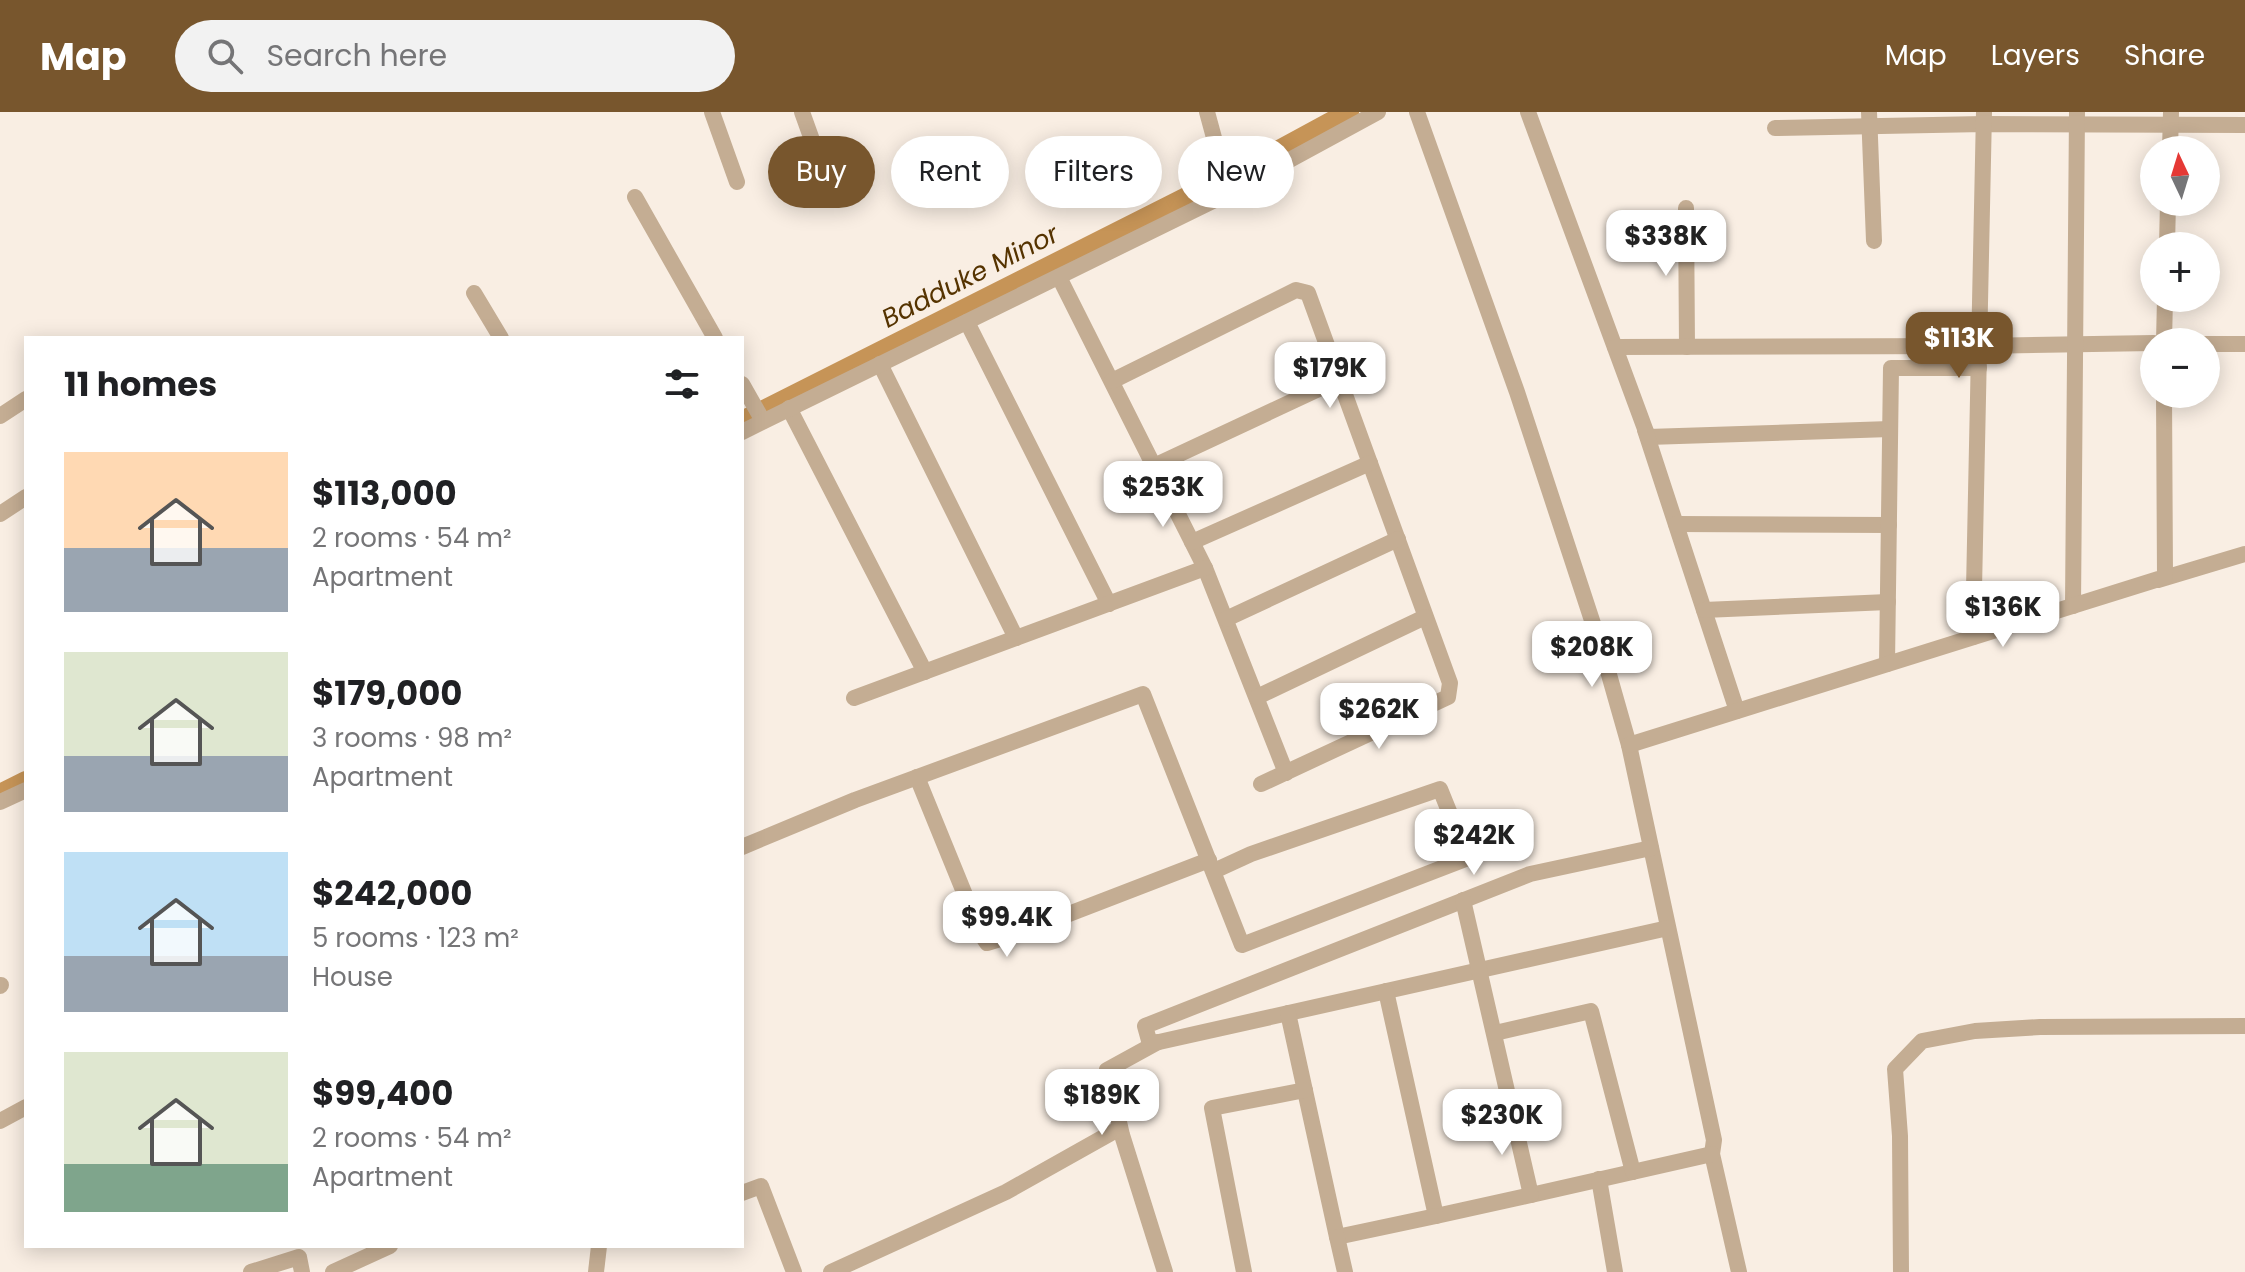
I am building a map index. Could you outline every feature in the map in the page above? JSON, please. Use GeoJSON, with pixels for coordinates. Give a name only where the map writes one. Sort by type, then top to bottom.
{"type":"FeatureCollection","features":[{"type":"Feature","properties":{"kind":"street"},"geometry":{"type":"LineString","coordinates":[[712,112],[737,182]]}},
{"type":"Feature","properties":{"kind":"street"},"geometry":{"type":"LineString","coordinates":[[802,112],[811,136]]}},
{"type":"Feature","properties":{"kind":"street"},"geometry":{"type":"LineString","coordinates":[[1207,112],[1214,136]]}},
{"type":"Feature","properties":{"kind":"street"},"geometry":{"type":"LineString","coordinates":[[1294,157],[1378,112]]}},
{"type":"Feature","properties":{"kind":"street"},"geometry":{"type":"LineString","coordinates":[[1417,112],[1517,392],[1604,657],[1629,745],[1714,1140],[1712,1154],[1739,1272]]}},
{"type":"Feature","properties":{"kind":"street"},"geometry":{"type":"LineString","coordinates":[[1528,112],[1648,437],[1890,429]]}},
{"type":"Feature","properties":{"kind":"street"},"geometry":{"type":"LineString","coordinates":[[1973,637],[1984,118]]}},
{"type":"Feature","properties":{"kind":"street"},"geometry":{"type":"LineString","coordinates":[[1775,128],[1868,119],[1984,118],[2170,118],[2245,125]]}},
{"type":"Feature","properties":{"kind":"street"},"geometry":{"type":"LineString","coordinates":[[2073,606],[2077,118]]}},
{"type":"Feature","properties":{"kind":"street"},"geometry":{"type":"LineString","coordinates":[[1868,119],[1874,241]]}},
{"type":"Feature","properties":{"kind":"street"},"geometry":{"type":"LineString","coordinates":[[635,197],[714,336]]}},
{"type":"Feature","properties":{"kind":"street"},"geometry":{"type":"LineString","coordinates":[[744,431],[1197,208]]}},
{"type":"Feature","properties":{"kind":"street"},"geometry":{"type":"LineString","coordinates":[[1686,208],[1687,347]]}},
{"type":"Feature","properties":{"kind":"street"},"geometry":{"type":"LineString","coordinates":[[1059,277],[1205,568],[1286,773]]}},
{"type":"Feature","properties":{"kind":"street"},"geometry":{"type":"LineString","coordinates":[[1112,381],[1296,290],[1308,293],[1450,683],[1448,697],[1261,784]]}},
{"type":"Feature","properties":{"kind":"street"},"geometry":{"type":"LineString","coordinates":[[474,293],[500,336]]}},
{"type":"Feature","properties":{"kind":"street"},"geometry":{"type":"LineString","coordinates":[[967,322],[1109,604]]}},
{"type":"Feature","properties":{"kind":"street"},"geometry":{"type":"LineString","coordinates":[[1615,347],[2140,343]]}},
{"type":"Feature","properties":{"kind":"street"},"geometry":{"type":"LineString","coordinates":[[2220,344],[2245,344]]}},
{"type":"Feature","properties":{"kind":"street"},"geometry":{"type":"LineString","coordinates":[[880,364],[1016,638]]}},
{"type":"Feature","properties":{"kind":"street"},"geometry":{"type":"LineString","coordinates":[[1887,664],[1891,368],[1979,368]]}},
{"type":"Feature","properties":{"kind":"street"},"geometry":{"type":"LineString","coordinates":[[1154,466],[1340,379]]}},
{"type":"Feature","properties":{"kind":"street"},"geometry":{"type":"LineString","coordinates":[[744,387],[763,421]]}},
{"type":"Feature","properties":{"kind":"street"},"geometry":{"type":"LineString","coordinates":[[0,416],[24,400]]}},
{"type":"Feature","properties":{"kind":"street"},"geometry":{"type":"LineString","coordinates":[[789,408],[925,672]]}},
{"type":"Feature","properties":{"kind":"street"},"geometry":{"type":"LineString","coordinates":[[2157,580],[2165,577],[2164,408]]}},
{"type":"Feature","properties":{"kind":"street"},"geometry":{"type":"LineString","coordinates":[[1645,428],[1737,711]]}},
{"type":"Feature","properties":{"kind":"street"},"geometry":{"type":"LineString","coordinates":[[1192,542],[1370,463]]}},
{"type":"Feature","properties":{"kind":"street"},"geometry":{"type":"LineString","coordinates":[[0,514],[24,498]]}},
{"type":"Feature","properties":{"kind":"street"},"geometry":{"type":"LineString","coordinates":[[1676,524],[1889,525]]}},
{"type":"Feature","properties":{"kind":"street"},"geometry":{"type":"LineString","coordinates":[[1226,619],[1398,539]]}},
{"type":"Feature","properties":{"kind":"street"},"geometry":{"type":"LineString","coordinates":[[1629,745],[2245,554]]}},
{"type":"Feature","properties":{"kind":"street"},"geometry":{"type":"LineString","coordinates":[[854,698],[1205,568]]}},
{"type":"Feature","properties":{"kind":"street"},"geometry":{"type":"LineString","coordinates":[[1704,610],[1888,602]]}},
{"type":"Feature","properties":{"kind":"street"},"geometry":{"type":"LineString","coordinates":[[1257,697],[1425,617]]}},
{"type":"Feature","properties":{"kind":"street"},"geometry":{"type":"LineString","coordinates":[[744,846],[855,800],[917,777],[1143,694],[1211,866],[1242,945],[1468,858],[1440,789],[1211,866],[1017,934],[987,943],[917,777]]}},
{"type":"Feature","properties":{"kind":"street"},"geometry":{"type":"LineString","coordinates":[[0,802],[24,791]]}},
{"type":"Feature","properties":{"kind":"street"},"geometry":{"type":"LineString","coordinates":[[1651,848],[1530,874],[1145,1026],[1150,1044],[1668,928]]}},
{"type":"Feature","properties":{"kind":"street"},"geometry":{"type":"LineString","coordinates":[[1463,900],[1531,1195]]}},
{"type":"Feature","properties":{"kind":"street"},"geometry":{"type":"LineString","coordinates":[[1386,991],[1436,1216]]}},
{"type":"Feature","properties":{"kind":"street"},"geometry":{"type":"LineString","coordinates":[[1495,1033],[1591,1011],[1633,1172]]}},
{"type":"Feature","properties":{"kind":"street"},"geometry":{"type":"LineString","coordinates":[[1288,1013],[1345,1272]]}},
{"type":"Feature","properties":{"kind":"street"},"geometry":{"type":"LineString","coordinates":[[1901,1272],[1900,1136],[1895,1069],[1922,1041],[1975,1031],[2040,1027],[2245,1026]]}},
{"type":"Feature","properties":{"kind":"street"},"geometry":{"type":"LineString","coordinates":[[1158,1042],[1107,1070],[1120,1128],[1165,1272]]}},
{"type":"Feature","properties":{"kind":"street"},"geometry":{"type":"LineString","coordinates":[[1244,1272],[1212,1108],[1305,1090]]}},
{"type":"Feature","properties":{"kind":"street"},"geometry":{"type":"LineString","coordinates":[[0,1121],[24,1108]]}},
{"type":"Feature","properties":{"kind":"street"},"geometry":{"type":"LineString","coordinates":[[831,1272],[1006,1192],[1120,1128]]}},
{"type":"Feature","properties":{"kind":"street"},"geometry":{"type":"LineString","coordinates":[[1337,1237],[1712,1154]]}},
{"type":"Feature","properties":{"kind":"street"},"geometry":{"type":"LineString","coordinates":[[1599,1179],[1615,1272]]}},
{"type":"Feature","properties":{"kind":"street"},"geometry":{"type":"LineString","coordinates":[[744,1192],[761,1186],[790,1271]]}},
{"type":"Feature","properties":{"kind":"street"},"geometry":{"type":"LineString","coordinates":[[333,1272],[386,1248]]}},
{"type":"Feature","properties":{"kind":"street"},"geometry":{"type":"LineString","coordinates":[[596,1272],[599,1248]]}},
{"type":"Feature","properties":{"kind":"street"},"geometry":{"type":"LineString","coordinates":[[251,1272],[299,1258]]}},
{"type":"Feature","properties":{"kind":"waterway","name":"Badduke Minor"},"geometry":{"type":"LineString","coordinates":[[744,420],[1268,156],[1349,112]]}},
{"type":"Feature","properties":{"kind":"waterway","name":"Badduke Minor"},"geometry":{"type":"LineString","coordinates":[[0,794],[24,782]]}}]}
